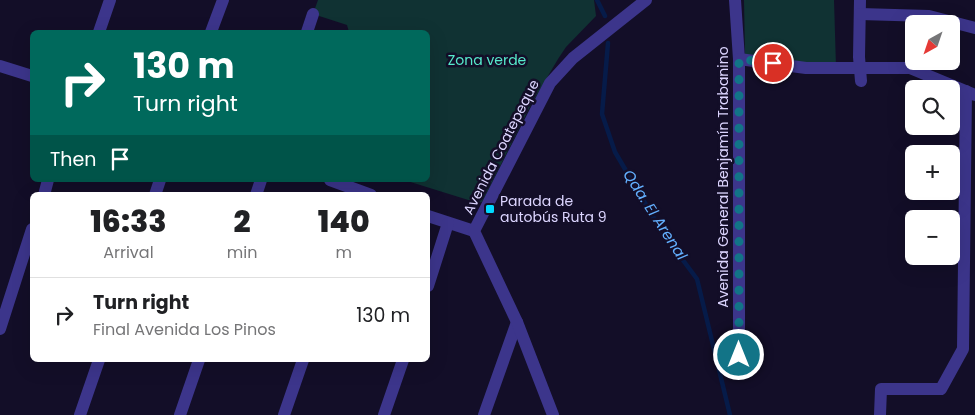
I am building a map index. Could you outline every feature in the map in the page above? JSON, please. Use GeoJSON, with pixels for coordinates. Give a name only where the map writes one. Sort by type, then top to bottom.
{"type":"FeatureCollection","features":[{"type":"Feature","properties":{"kind":"street"},"geometry":{"type":"LineString","coordinates":[[99,30],[110,0]]}},
{"type":"Feature","properties":{"kind":"street"},"geometry":{"type":"LineString","coordinates":[[212,30],[223,0]]}},
{"type":"Feature","properties":{"kind":"street","name":"Avenida Coatepeque"},"geometry":{"type":"LineString","coordinates":[[474,231],[550,83],[573,58],[646,0]]}},
{"type":"Feature","properties":{"kind":"street","name":"Avenida General Benjamín Trabanino"},"geometry":{"type":"LineString","coordinates":[[735,0],[739,59],[739,355]]}},
{"type":"Feature","properties":{"kind":"street"},"geometry":{"type":"LineString","coordinates":[[860,0],[861,81]]}},
{"type":"Feature","properties":{"kind":"street"},"geometry":{"type":"LineString","coordinates":[[308,30],[313,14]]}},
{"type":"Feature","properties":{"kind":"street"},"geometry":{"type":"LineString","coordinates":[[860,14],[929,16],[975,28]]}},
{"type":"Feature","properties":{"kind":"street"},"geometry":{"type":"LineString","coordinates":[[739,59],[806,68],[910,68],[970,93],[970,218],[962,349],[941,389],[881,389],[880,415]]}},
{"type":"Feature","properties":{"kind":"street"},"geometry":{"type":"LineString","coordinates":[[0,66],[30,75]]}},
{"type":"Feature","properties":{"kind":"street"},"geometry":{"type":"LineString","coordinates":[[335,182],[358,192]]}},
{"type":"Feature","properties":{"kind":"street","name":"Avenida Coatepeque"},"geometry":{"type":"LineString","coordinates":[[430,217],[474,231],[517,322],[553,415]]}},
{"type":"Feature","properties":{"kind":"street"},"geometry":{"type":"LineString","coordinates":[[430,280],[448,223]]}},
{"type":"Feature","properties":{"kind":"street"},"geometry":{"type":"LineString","coordinates":[[0,329],[30,235]]}},
{"type":"Feature","properties":{"kind":"street"},"geometry":{"type":"LineString","coordinates":[[484,415],[517,322]]}},
{"type":"Feature","properties":{"kind":"street"},"geometry":{"type":"LineString","coordinates":[[80,415],[98,362]]}},
{"type":"Feature","properties":{"kind":"street"},"geometry":{"type":"LineString","coordinates":[[180,415],[198,362]]}},
{"type":"Feature","properties":{"kind":"street"},"geometry":{"type":"LineString","coordinates":[[284,415],[302,362]]}},
{"type":"Feature","properties":{"kind":"street"},"geometry":{"type":"LineString","coordinates":[[384,415],[402,362]]}},
{"type":"Feature","properties":{"kind":"green space","name":"Zona verde"},"geometry":{"type":"Polygon","coordinates":[[[318,0],[594,0],[596,16],[566,47],[558,59],[532,103],[482,202],[478,203],[410,182],[430,182],[430,30],[348,30],[347,25],[313,14],[318,0]]]}},
{"type":"Feature","properties":{"kind":"green space"},"geometry":{"type":"Polygon","coordinates":[[[744,0],[834,0],[836,67],[745,55],[744,0]]]}},
{"type":"Feature","properties":{"kind":"waterway","name":"Qda. El Arenal"},"geometry":{"type":"LineString","coordinates":[[597,0],[605,16]]}},
{"type":"Feature","properties":{"kind":"waterway","name":"Qda. El Arenal"},"geometry":{"type":"LineString","coordinates":[[608,43],[602,114],[615,152],[662,232],[697,279],[730,415]]}},
{"type":"Feature","properties":{"kind":"place","name":"Parada de autobús Ruta 9"},"geometry":{"type":"Point","coordinates":[490,209]}},
{"type":"Feature","properties":{"kind":"route"},"geometry":{"type":"LineString","coordinates":[[739,355],[739,59],[773,63]]}}]}
